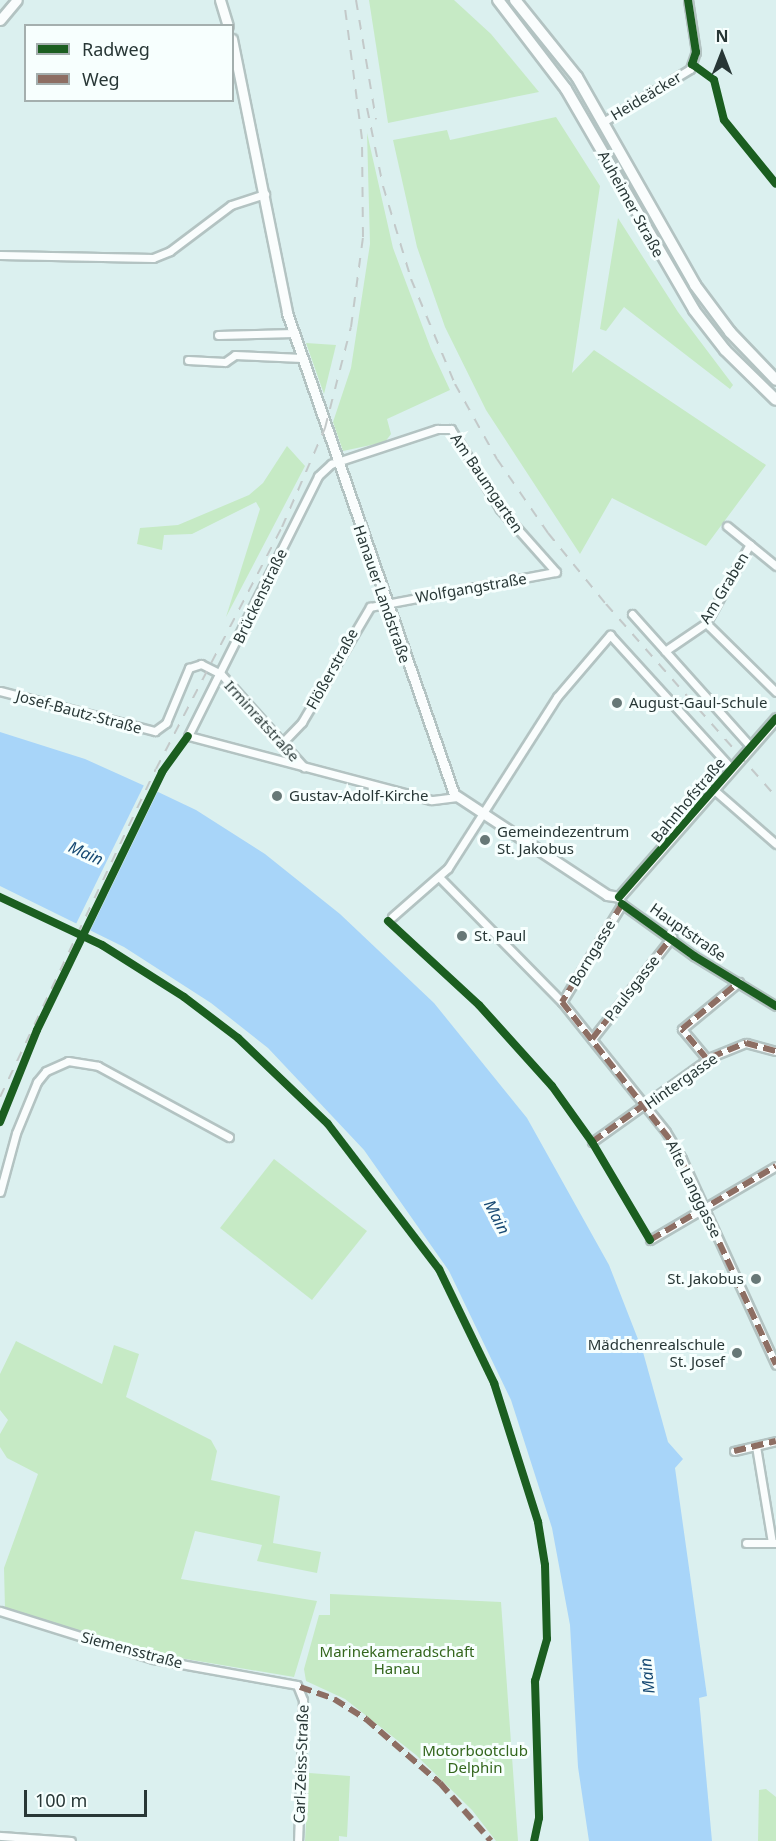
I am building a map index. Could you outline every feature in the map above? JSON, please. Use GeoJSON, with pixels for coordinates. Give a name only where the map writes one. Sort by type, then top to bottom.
{"type":"FeatureCollection","features":[{"type":"Feature","properties":{"kind":"main road","name":"Auheimer Straße"},"geometry":{"type":"LineString","coordinates":[[498,0],[566,89],[687,300],[725,350],[776,400]]}},
{"type":"Feature","properties":{"kind":"main road","name":"Auheimer Straße"},"geometry":{"type":"LineString","coordinates":[[515,0],[558,50],[603,122],[695,285],[735,339],[776,380]]}},
{"type":"Feature","properties":{"kind":"street"},"geometry":{"type":"LineString","coordinates":[[0,20],[17,0]]}},
{"type":"Feature","properties":{"kind":"street"},"geometry":{"type":"LineString","coordinates":[[220,0],[227,24]]}},
{"type":"Feature","properties":{"kind":"street","name":"Heideäcker"},"geometry":{"type":"LineString","coordinates":[[603,122],[690,69],[696,52],[688,0]]}},
{"type":"Feature","properties":{"kind":"street","name":"Hanauer Landstraße"},"geometry":{"type":"LineString","coordinates":[[234,48],[265,194],[280,283],[294,333],[336,462],[442,766],[457,798]]}},
{"type":"Feature","properties":{"kind":"street"},"geometry":{"type":"LineString","coordinates":[[0,255],[153,258],[170,251],[224,209],[265,194]]}},
{"type":"Feature","properties":{"kind":"street"},"geometry":{"type":"LineString","coordinates":[[218,335],[294,333]]}},
{"type":"Feature","properties":{"kind":"street"},"geometry":{"type":"LineString","coordinates":[[188,360],[225,362],[234,354],[302,358]]}},
{"type":"Feature","properties":{"kind":"street","name":"Am Baumgarten"},"geometry":{"type":"LineString","coordinates":[[336,462],[437,429],[451,429],[500,509],[556,572]]}},
{"type":"Feature","properties":{"kind":"street","name":"Brückenstraße"},"geometry":{"type":"LineString","coordinates":[[304,767],[188,735],[221,674],[318,476],[336,462]]}},
{"type":"Feature","properties":{"kind":"street"},"geometry":{"type":"LineString","coordinates":[[727,526],[776,566]]}},
{"type":"Feature","properties":{"kind":"street","name":"Am Graben"},"geometry":{"type":"LineString","coordinates":[[665,651],[706,623],[750,544]]}},
{"type":"Feature","properties":{"kind":"street","name":"Wolfgangstraße"},"geometry":{"type":"LineString","coordinates":[[386,603],[556,572]]}},
{"type":"Feature","properties":{"kind":"street","name":"Flößerstraße"},"geometry":{"type":"LineString","coordinates":[[282,743],[302,722],[363,614],[373,605],[386,603]]}},
{"type":"Feature","properties":{"kind":"street"},"geometry":{"type":"LineString","coordinates":[[632,614],[751,747]]}},
{"type":"Feature","properties":{"kind":"street"},"geometry":{"type":"LineString","coordinates":[[706,623],[776,692]]}},
{"type":"Feature","properties":{"kind":"street"},"geometry":{"type":"LineString","coordinates":[[392,916],[439,877],[483,815],[557,697],[610,635],[732,769]]}},
{"type":"Feature","properties":{"kind":"street","name":"Josef-Bautz-Straße"},"geometry":{"type":"LineString","coordinates":[[0,691],[156,731],[166,723],[190,666],[201,664],[221,674]]}},
{"type":"Feature","properties":{"kind":"street","name":"Irminratstraße"},"geometry":{"type":"LineString","coordinates":[[221,674],[304,767]]}},
{"type":"Feature","properties":{"kind":"street","name":"Bahnhofstraße"},"geometry":{"type":"LineString","coordinates":[[621,901],[776,718]]}},
{"type":"Feature","properties":{"kind":"street"},"geometry":{"type":"LineString","coordinates":[[304,767],[431,800],[457,798],[483,815]]}},
{"type":"Feature","properties":{"kind":"street"},"geometry":{"type":"LineString","coordinates":[[714,790],[776,844]]}},
{"type":"Feature","properties":{"kind":"street","name":"Hauptstraße"},"geometry":{"type":"LineString","coordinates":[[483,815],[607,895],[621,901],[672,937],[694,956],[776,1006]]}},
{"type":"Feature","properties":{"kind":"street","name":"Alte Langgasse"},"geometry":{"type":"LineString","coordinates":[[439,877],[562,1002],[678,1151],[776,1365]]}},
{"type":"Feature","properties":{"kind":"street","name":"Borngasse"},"geometry":{"type":"LineString","coordinates":[[562,1002],[621,901]]}},
{"type":"Feature","properties":{"kind":"street","name":"Paulsgasse"},"geometry":{"type":"LineString","coordinates":[[591,1039],[672,937]]}},
{"type":"Feature","properties":{"kind":"street"},"geometry":{"type":"LineString","coordinates":[[707,1059],[682,1029],[739,982]]}},
{"type":"Feature","properties":{"kind":"street","name":"Hintergasse"},"geometry":{"type":"LineString","coordinates":[[592,1142],[645,1106],[707,1059],[746,1043],[776,1051]]}},
{"type":"Feature","properties":{"kind":"street"},"geometry":{"type":"LineString","coordinates":[[0,1192],[16,1133],[34,1088],[46,1071],[68,1061],[98,1066],[229,1137]]}},
{"type":"Feature","properties":{"kind":"street"},"geometry":{"type":"LineString","coordinates":[[650,1240],[776,1166]]}},
{"type":"Feature","properties":{"kind":"street"},"geometry":{"type":"LineString","coordinates":[[734,1451],[776,1441]]}},
{"type":"Feature","properties":{"kind":"street"},"geometry":{"type":"LineString","coordinates":[[746,1543],[774,1543],[756,1446]]}},
{"type":"Feature","properties":{"kind":"street","name":"Siemensstraße"},"geometry":{"type":"LineString","coordinates":[[0,1611],[153,1659],[249,1674],[300,1687]]}},
{"type":"Feature","properties":{"kind":"street","name":"Carl-Zeiss-Straße"},"geometry":{"type":"LineString","coordinates":[[298,1841],[303,1708],[300,1687]]}},
{"type":"Feature","properties":{"kind":"street"},"geometry":{"type":"LineString","coordinates":[[0,1836],[71,1841]]}},
{"type":"Feature","properties":{"kind":"green space"},"geometry":{"type":"Polygon","coordinates":[[[369,0],[454,0],[491,34],[539,92],[388,123],[369,0]]]}},
{"type":"Feature","properties":{"kind":"green space"},"geometry":{"type":"Polygon","coordinates":[[[556,117],[600,186],[572,373],[594,350],[766,465],[706,546],[612,498],[580,554],[486,410],[445,327],[417,247],[393,140],[447,130],[450,140],[556,117]]]}},
{"type":"Feature","properties":{"kind":"green space"},"geometry":{"type":"Polygon","coordinates":[[[367,133],[393,248],[431,349],[450,390],[387,419],[391,434],[385,442],[343,451],[333,422],[351,368],[370,244],[367,133]]]}},
{"type":"Feature","properties":{"kind":"green space"},"geometry":{"type":"Polygon","coordinates":[[[618,218],[678,312],[733,385],[730,389],[624,307],[606,331],[600,329],[618,218]]]}},
{"type":"Feature","properties":{"kind":"green space"},"geometry":{"type":"Polygon","coordinates":[[[306,343],[336,345],[324,394],[306,343]]]}},
{"type":"Feature","properties":{"kind":"green space"},"geometry":{"type":"Polygon","coordinates":[[[287,446],[305,466],[226,617],[260,509],[256,502],[192,534],[164,535],[162,550],[137,544],[140,528],[178,525],[249,495],[263,483],[287,446]]]}},
{"type":"Feature","properties":{"kind":"green space"},"geometry":{"type":"Polygon","coordinates":[[[274,1159],[367,1231],[312,1300],[220,1228],[274,1159]]]}},
{"type":"Feature","properties":{"kind":"green space"},"geometry":{"type":"Polygon","coordinates":[[[16,1341],[102,1384],[114,1345],[139,1354],[126,1397],[211,1440],[217,1451],[211,1480],[280,1496],[273,1543],[321,1552],[317,1573],[257,1561],[262,1545],[195,1531],[181,1579],[317,1601],[294,1677],[168,1656],[5,1609],[4,1568],[38,1474],[7,1458],[0,1447],[0,1434],[8,1420],[0,1410],[0,1374],[16,1341]]]}},
{"type":"Feature","properties":{"kind":"green space","name":"Marinekameradschaft Hanau"},"geometry":{"type":"Polygon","coordinates":[[[330,1594],[501,1602],[518,1841],[496,1841],[472,1810],[416,1755],[345,1699],[306,1681],[304,1669],[319,1615],[330,1615],[330,1594]]]}},
{"type":"Feature","properties":{"kind":"green space"},"geometry":{"type":"Polygon","coordinates":[[[309,1773],[350,1776],[347,1837],[339,1836],[339,1841],[305,1841],[309,1773]]]}},
{"type":"Feature","properties":{"kind":"green space"},"geometry":{"type":"Polygon","coordinates":[[[766,1789],[776,1797],[776,1841],[758,1841],[759,1790],[766,1789]]]}},
{"type":"Feature","properties":{"kind":"water","name":"Main"},"geometry":{"type":"Polygon","coordinates":[[[0,732],[85,759],[156,791],[196,810],[265,854],[340,914],[434,1003],[527,1118],[609,1265],[643,1352],[668,1442],[683,1459],[675,1468],[707,1696],[699,1698],[712,1841],[589,1841],[578,1767],[570,1625],[552,1528],[511,1400],[449,1271],[364,1150],[268,1048],[211,1003],[124,947],[0,886],[0,732]]]}},
{"type":"Feature","properties":{"kind":"pier"},"geometry":{"type":"Polygon","coordinates":[[[145,783],[159,789],[90,931],[76,924],[145,783]]]}},
{"type":"Feature","properties":{"kind":"railway"},"geometry":{"type":"LineString","coordinates":[[0,1097],[156,769],[282,527],[325,428],[351,327],[363,237],[362,139],[344,0]]}},
{"type":"Feature","properties":{"kind":"railway"},"geometry":{"type":"LineString","coordinates":[[356,0],[376,119]]}},
{"type":"Feature","properties":{"kind":"railway"},"geometry":{"type":"LineString","coordinates":[[367,108],[383,186],[411,279],[455,384],[497,459],[548,533],[606,604],[776,797]]}},
{"type":"Feature","properties":{"kind":"marked path"},"geometry":{"type":"LineString","coordinates":[[622,904],[562,1002],[674,1145],[776,1365]]}},
{"type":"Feature","properties":{"kind":"marked path"},"geometry":{"type":"LineString","coordinates":[[592,1039],[672,937]]}},
{"type":"Feature","properties":{"kind":"marked path"},"geometry":{"type":"LineString","coordinates":[[707,1059],[682,1029],[739,982]]}},
{"type":"Feature","properties":{"kind":"marked path"},"geometry":{"type":"LineString","coordinates":[[592,1142],[711,1057],[746,1043],[776,1051]]}},
{"type":"Feature","properties":{"kind":"marked path"},"geometry":{"type":"LineString","coordinates":[[648,1236],[650,1240],[776,1166]]}},
{"type":"Feature","properties":{"kind":"marked path"},"geometry":{"type":"LineString","coordinates":[[734,1451],[776,1441]]}},
{"type":"Feature","properties":{"kind":"marked path"},"geometry":{"type":"LineString","coordinates":[[300,1687],[334,1699],[366,1719],[440,1783],[491,1841]]}},
{"type":"Feature","properties":{"kind":"cycle path"},"geometry":{"type":"LineString","coordinates":[[688,0],[696,52],[692,64],[714,80],[724,120],[776,184]]}},
{"type":"Feature","properties":{"kind":"cycle path"},"geometry":{"type":"LineString","coordinates":[[619,897],[776,718]]}},
{"type":"Feature","properties":{"kind":"cycle path"},"geometry":{"type":"LineString","coordinates":[[0,1122],[37,1030],[162,772],[188,736]]}},
{"type":"Feature","properties":{"kind":"cycle path"},"geometry":{"type":"LineString","coordinates":[[0,897],[102,945],[184,997],[238,1038],[328,1124],[439,1269],[494,1383],[538,1522],[545,1565],[547,1639],[535,1681],[539,1818],[534,1841]]}},
{"type":"Feature","properties":{"kind":"cycle path"},"geometry":{"type":"LineString","coordinates":[[622,904],[694,956],[776,1006]]}},
{"type":"Feature","properties":{"kind":"cycle path"},"geometry":{"type":"LineString","coordinates":[[388,921],[479,1005],[552,1086],[592,1142],[650,1240]]}},
{"type":"Feature","properties":{"kind":"place","name":"August-Gaul-Schule"},"geometry":{"type":"Point","coordinates":[617,703]}},
{"type":"Feature","properties":{"kind":"place","name":"Gustav-Adolf-Kirche"},"geometry":{"type":"Point","coordinates":[277,796]}},
{"type":"Feature","properties":{"kind":"place","name":"Gemeindezentrum St. Jakobus"},"geometry":{"type":"Point","coordinates":[485,840]}},
{"type":"Feature","properties":{"kind":"place","name":"St. Paul"},"geometry":{"type":"Point","coordinates":[462,936]}},
{"type":"Feature","properties":{"kind":"place","name":"St. Jakobus"},"geometry":{"type":"Point","coordinates":[756,1279]}},
{"type":"Feature","properties":{"kind":"place","name":"Mädchenrealschule St. Josef"},"geometry":{"type":"Point","coordinates":[737,1353]}},
{"type":"Feature","properties":{"kind":"park label","name":"Motorbootclub Delphin"},"geometry":{"type":"Point","coordinates":[475,1758]}}]}
